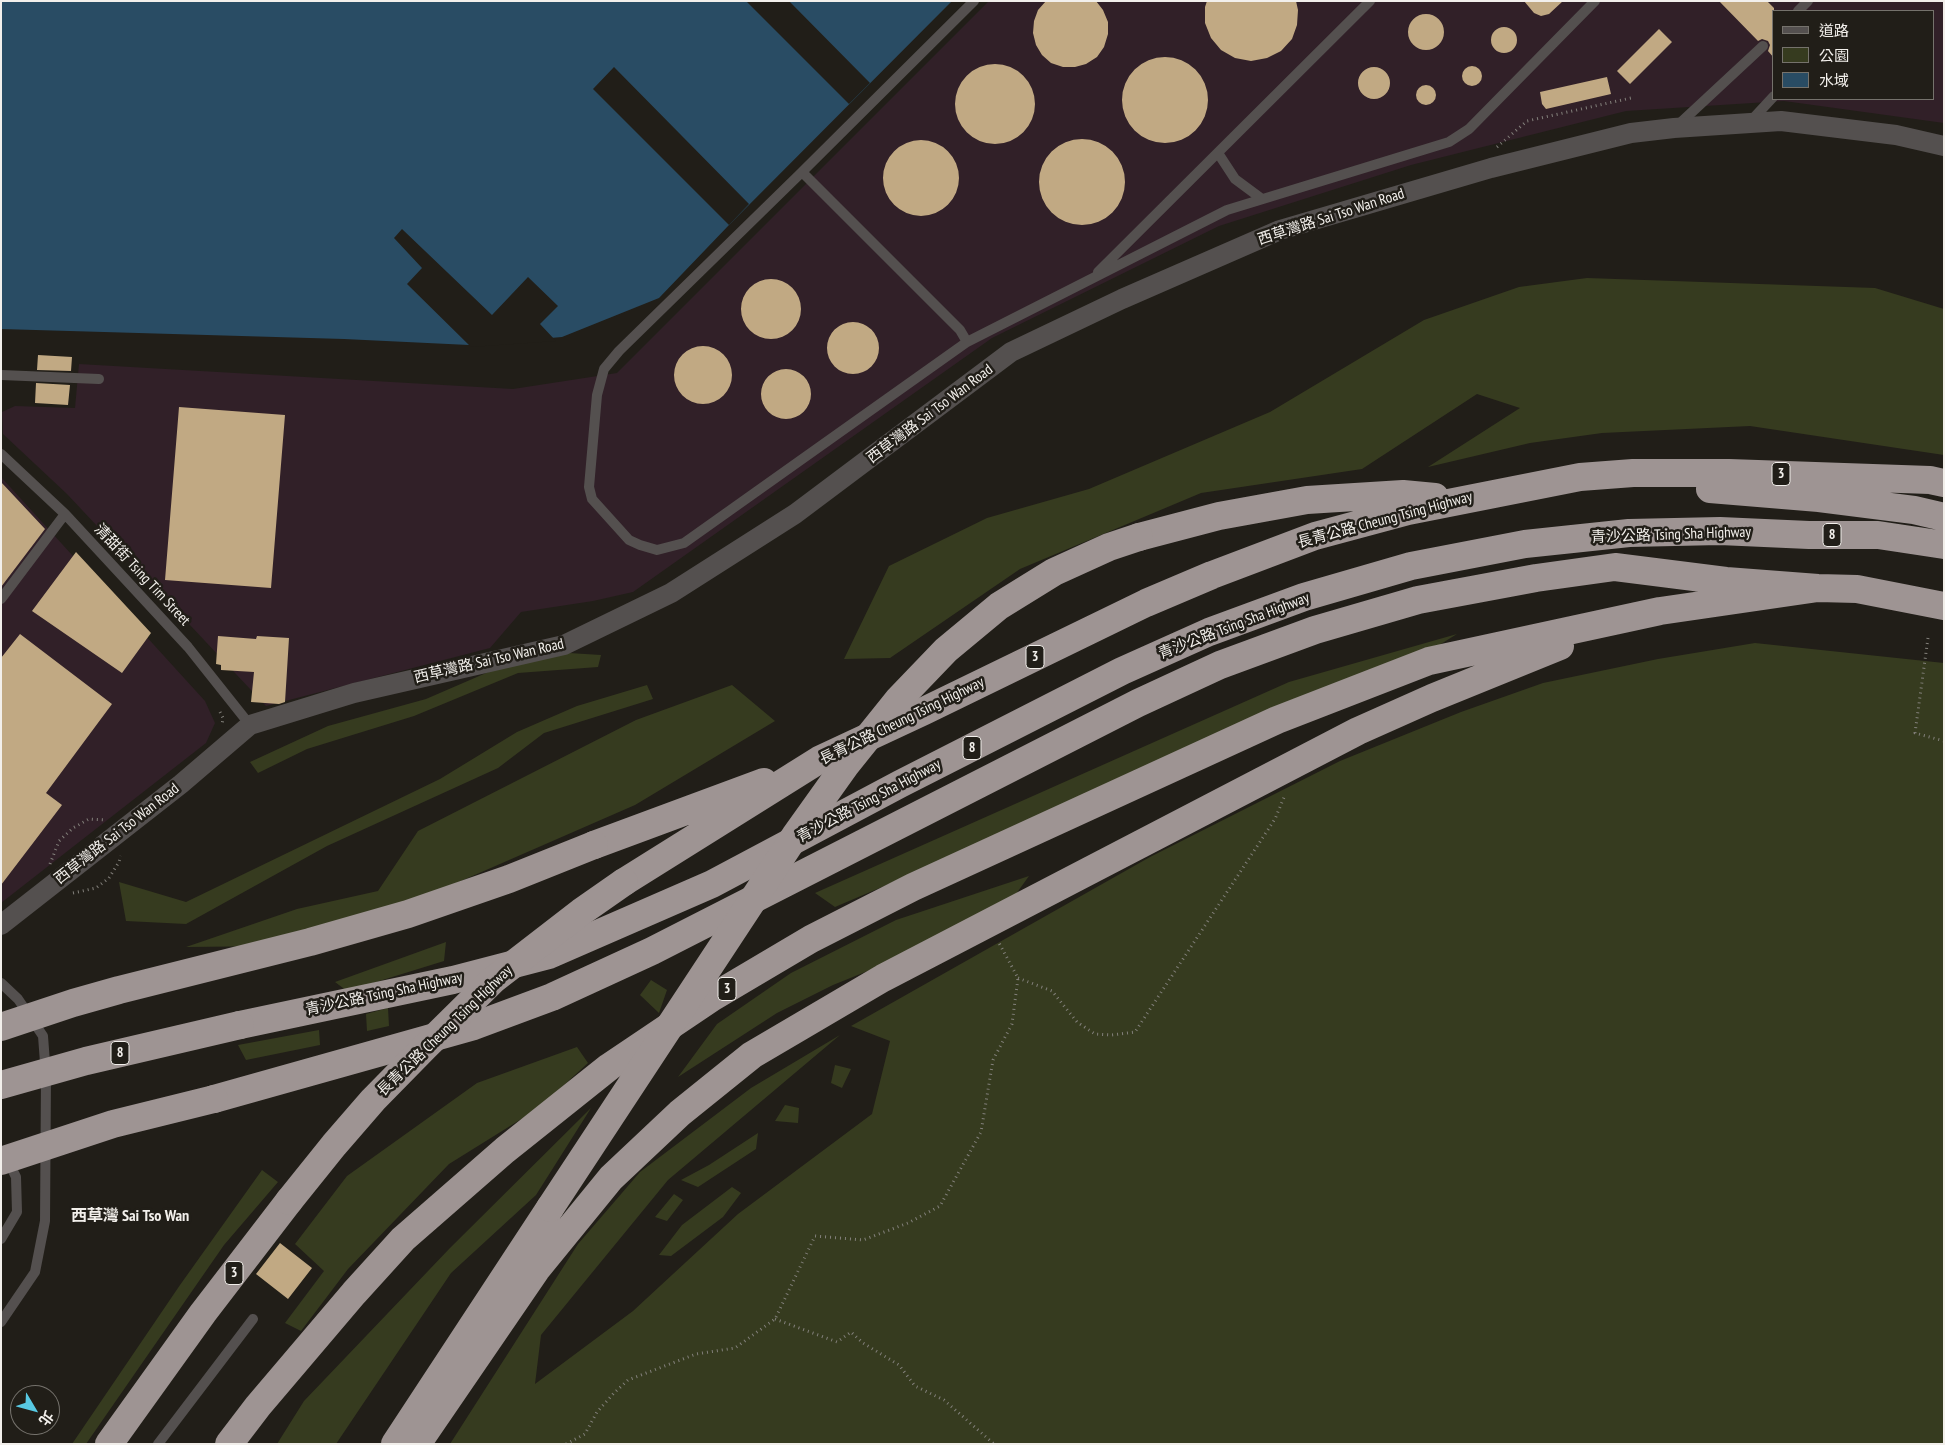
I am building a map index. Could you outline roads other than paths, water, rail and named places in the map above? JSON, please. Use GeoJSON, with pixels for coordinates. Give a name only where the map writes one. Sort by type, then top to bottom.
{"type":"FeatureCollection","features":[{"type":"Feature","properties":{"kind":"highway","name":"長青公路 Cheung Tsing Highway"},"geometry":{"type":"LineString","coordinates":[[109,1444],[203,1313],[288,1201],[334,1145],[425,1047],[493,980],[581,912],[624,882],[819,760],[1146,603],[1212,574],[1315,536],[1408,511],[1580,477],[1633,473],[1819,475],[1930,480],[1944,483]]}},
{"type":"Feature","properties":{"kind":"highway"},"geometry":{"type":"LineString","coordinates":[[1633,473],[1724,491],[1819,498],[1914,510],[1944,517]]}},
{"type":"Feature","properties":{"kind":"highway"},"geometry":{"type":"LineString","coordinates":[[395,1444],[795,836],[880,721],[921,674],[946,650],[992,611],[1026,588],[1082,559],[1138,537],[1182,525],[1307,500],[1403,494],[1462,499]]}},
{"type":"Feature","properties":{"kind":"highway","name":"青沙公路 Tsing Sha Highway"},"geometry":{"type":"LineString","coordinates":[[1,1085],[86,1060],[453,980],[549,955],[712,884],[900,784],[1122,671],[1209,632],[1296,600],[1410,566],[1525,544],[1629,533],[1720,531],[1809,535],[1878,535],[1944,545]]}},
{"type":"Feature","properties":{"kind":"highway","name":"青沙公路 Tsing Sha Highway"},"geometry":{"type":"LineString","coordinates":[[1,1161],[114,1124],[214,1099],[474,1026],[552,997],[652,950],[1138,703],[1220,665],[1315,630],[1418,600],[1536,578],[1615,567],[1726,581],[1818,588]]}},
{"type":"Feature","properties":{"kind":"highway","name":"3"},"geometry":{"type":"LineString","coordinates":[[230,1444],[284,1376],[403,1239],[504,1150],[609,1067],[713,997],[811,939],[913,887],[1277,720],[1429,661],[1630,617],[1818,588],[1857,589],[1944,606]]}},
{"type":"Feature","properties":{"kind":"highway"},"geometry":{"type":"LineString","coordinates":[[418,1444],[536,1270],[611,1178],[680,1113],[752,1055],[883,978],[1358,731],[1432,698],[1630,617]]}},
{"type":"Feature","properties":{"kind":"highway"},"geometry":{"type":"LineString","coordinates":[[1,1027],[119,990],[310,942],[408,914],[510,880],[594,845],[819,760]]}},
{"type":"Feature","properties":{"kind":"street","name":"西草灣路 Sai Tso Wan Road"},"geometry":{"type":"LineString","coordinates":[[1,925],[181,784],[250,725],[354,693],[564,645],[671,593],[795,514],[1011,352],[1122,299],[1280,230],[1491,168],[1631,133],[1674,128],[1781,121],[1896,135],[1944,146]]}},
{"type":"Feature","properties":{"kind":"lane"},"geometry":{"type":"LineString","coordinates":[[974,1],[619,351],[604,369],[597,395],[589,487],[592,499],[628,540],[657,550],[684,543],[967,342],[1227,210],[1449,142],[1469,129],[1595,1]]}},
{"type":"Feature","properties":{"kind":"lane"},"geometry":{"type":"LineString","coordinates":[[1089,280],[1370,1]]}},
{"type":"Feature","properties":{"kind":"lane"},"geometry":{"type":"LineString","coordinates":[[1674,128],[1763,46]]}},
{"type":"Feature","properties":{"kind":"lane"},"geometry":{"type":"LineString","coordinates":[[1748,123],[1772,98]]}},
{"type":"Feature","properties":{"kind":"lane"},"geometry":{"type":"LineString","coordinates":[[1218,153],[1234,179],[1262,199]]}},
{"type":"Feature","properties":{"kind":"lane"},"geometry":{"type":"LineString","coordinates":[[802,172],[960,330],[967,342]]}},
{"type":"Feature","properties":{"kind":"lane"},"geometry":{"type":"LineString","coordinates":[[1,375],[99,379]]}},
{"type":"Feature","properties":{"kind":"lane","name":"清甜街 Tsing Tim Street"},"geometry":{"type":"LineString","coordinates":[[1,454],[65,514],[188,647],[250,725]]}},
{"type":"Feature","properties":{"kind":"lane"},"geometry":{"type":"LineString","coordinates":[[1,599],[65,514]]}},
{"type":"Feature","properties":{"kind":"lane"},"geometry":{"type":"LineString","coordinates":[[1,983],[18,999],[43,1036],[46,1076],[45,1221],[36,1272],[1,1322]]}},
{"type":"Feature","properties":{"kind":"lane"},"geometry":{"type":"LineString","coordinates":[[1,1147],[16,1177],[17,1212],[1,1239]]}},
{"type":"Feature","properties":{"kind":"lane"},"geometry":{"type":"LineString","coordinates":[[158,1444],[253,1319]]}},
{"type":"Feature","properties":{"kind":"water"},"geometry":{"type":"Polygon","coordinates":[[[1,1],[952,1],[659,298],[562,337],[469,345],[344,339],[1,329],[1,1]]]}},
{"type":"Feature","properties":{"kind":"district","name":"西草灣 Sai Tso Wan"},"geometry":{"type":"Point","coordinates":[130,1216]}}]}
